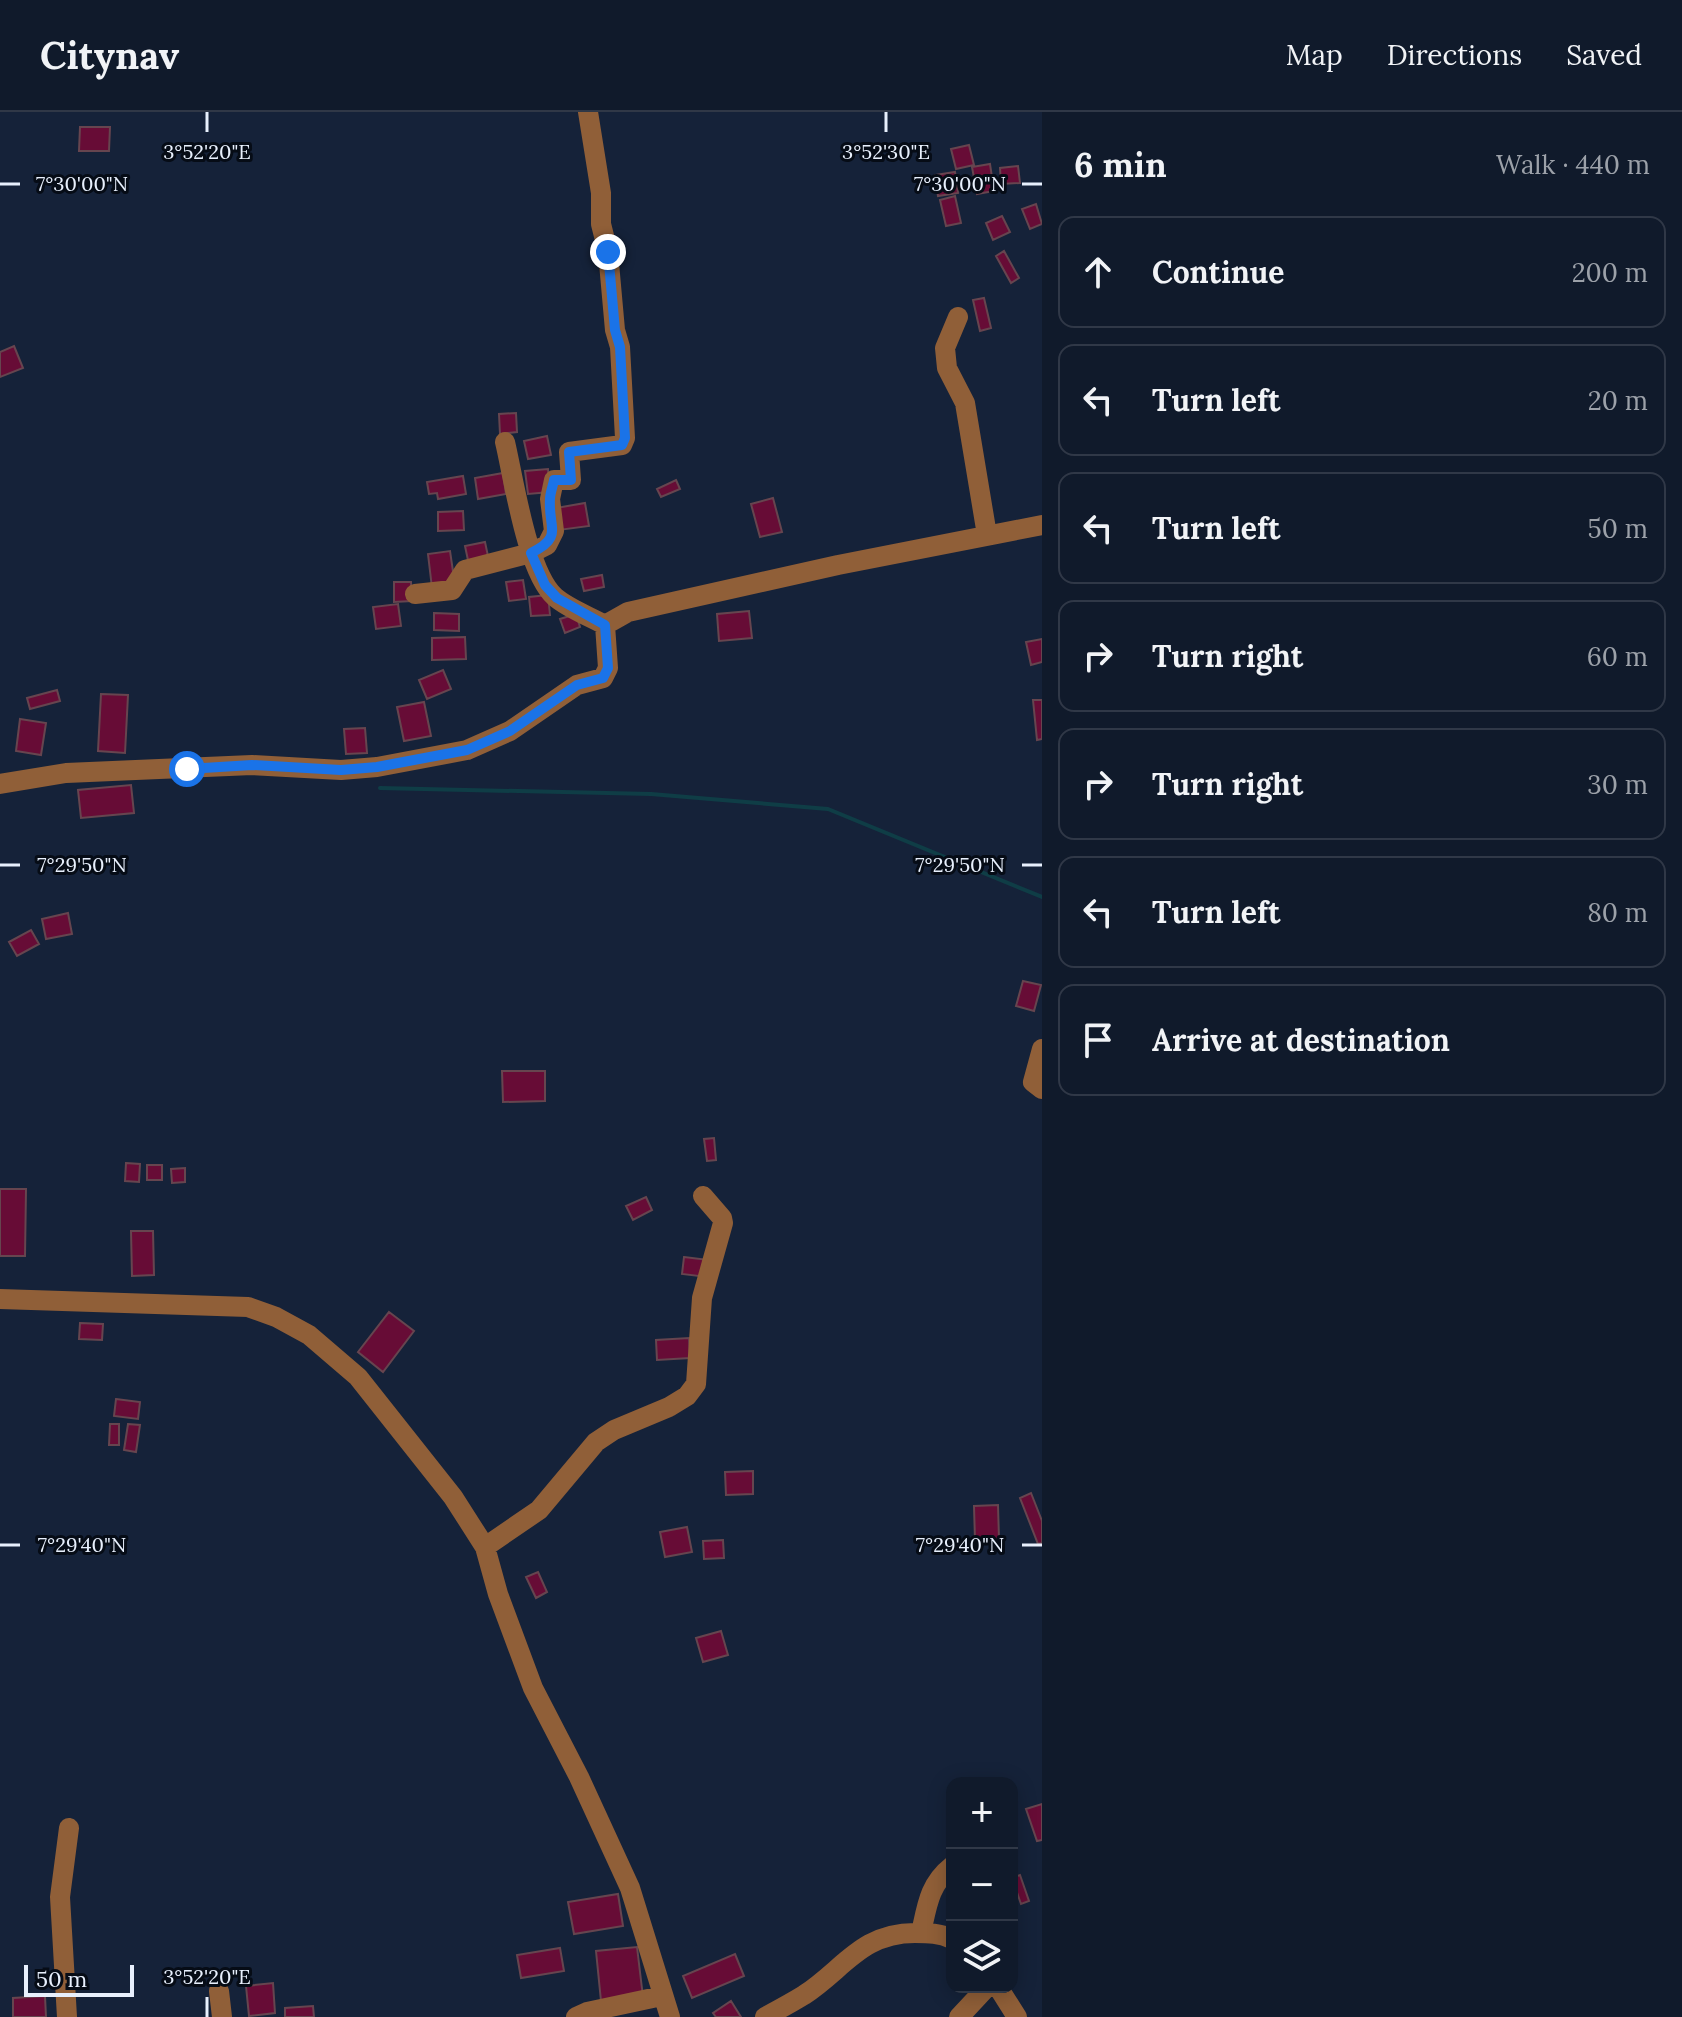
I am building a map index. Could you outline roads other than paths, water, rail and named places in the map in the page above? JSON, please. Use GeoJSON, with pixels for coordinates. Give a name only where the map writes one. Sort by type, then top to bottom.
{"type":"FeatureCollection","features":[{"type":"Feature","properties":{"kind":"street"},"geometry":{"type":"LineString","coordinates":[[415,594],[452,590],[465,570],[531,553],[547,545],[554,531],[550,499],[554,480],[571,480],[569,452],[622,445],[625,438],[620,347],[615,330],[608,252],[601,224],[601,193],[588,112]]}},
{"type":"Feature","properties":{"kind":"street"},"geometry":{"type":"LineString","coordinates":[[958,317],[945,348],[947,368],[965,403],[987,535]]}},
{"type":"Feature","properties":{"kind":"street"},"geometry":{"type":"LineString","coordinates":[[505,442],[531,553],[545,585],[557,598],[605,625]]}},
{"type":"Feature","properties":{"kind":"street"},"geometry":{"type":"LineString","coordinates":[[605,625],[628,612],[1042,525]]}},
{"type":"Feature","properties":{"kind":"street"},"geometry":{"type":"LineString","coordinates":[[0,784],[66,773],[252,765],[341,770],[377,767],[467,750],[510,731],[577,685],[603,678],[608,668],[605,625]]}},
{"type":"Feature","properties":{"kind":"street"},"geometry":{"type":"LineString","coordinates":[[1042,1049],[1033,1082],[1042,1089]]}},
{"type":"Feature","properties":{"kind":"street"},"geometry":{"type":"LineString","coordinates":[[485,1547],[539,1510],[596,1442],[614,1430],[669,1407],[687,1396],[696,1384],[702,1298],[723,1223],[703,1196]]}},
{"type":"Feature","properties":{"kind":"street"},"geometry":{"type":"LineString","coordinates":[[0,1299],[248,1307],[276,1317],[309,1335],[358,1377],[453,1497],[485,1547],[498,1594],[533,1688],[579,1777],[630,1888],[670,2017]]}},
{"type":"Feature","properties":{"kind":"street"},"geometry":{"type":"LineString","coordinates":[[67,2017],[60,1897],[69,1828]]}},
{"type":"Feature","properties":{"kind":"street"},"geometry":{"type":"LineString","coordinates":[[921,1933],[937,1877],[946,1870]]}},
{"type":"Feature","properties":{"kind":"street"},"geometry":{"type":"LineString","coordinates":[[765,2017],[805,1995],[863,1946],[880,1938],[899,1933],[946,1936]]}},
{"type":"Feature","properties":{"kind":"street"},"geometry":{"type":"LineString","coordinates":[[219,1991],[222,2017]]}},
{"type":"Feature","properties":{"kind":"street"},"geometry":{"type":"LineString","coordinates":[[959,2017],[981,1993]]}},
{"type":"Feature","properties":{"kind":"street"},"geometry":{"type":"LineString","coordinates":[[1002,1993],[1017,2017]]}},
{"type":"Feature","properties":{"kind":"street"},"geometry":{"type":"LineString","coordinates":[[576,2017],[662,1996]]}},
{"type":"Feature","properties":{"kind":"waterway"},"geometry":{"type":"LineString","coordinates":[[380,788],[651,794],[828,809],[1042,897]]}}]}
